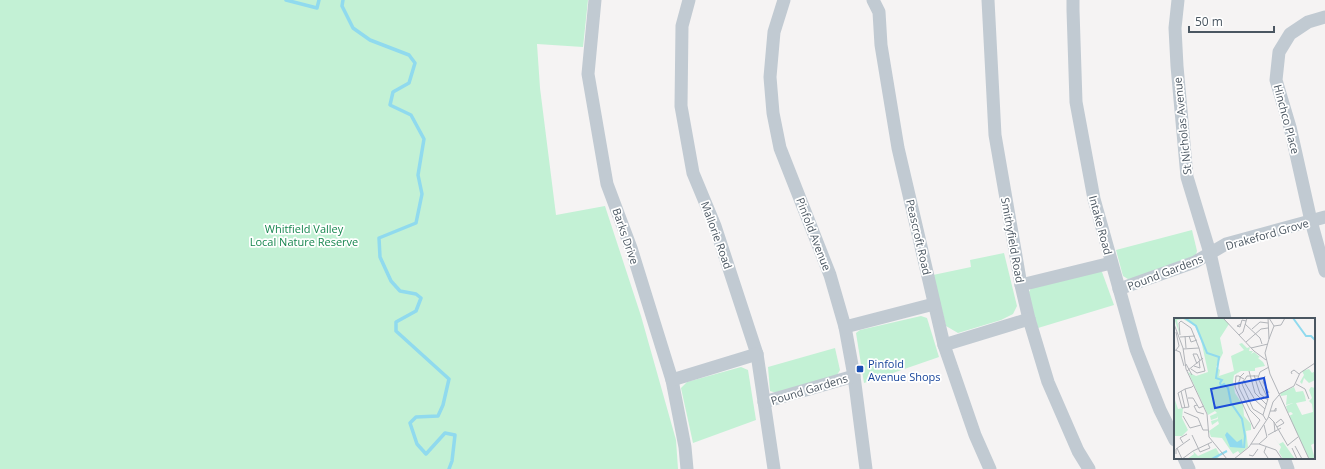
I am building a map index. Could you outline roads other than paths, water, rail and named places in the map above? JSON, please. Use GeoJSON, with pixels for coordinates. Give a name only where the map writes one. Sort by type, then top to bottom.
{"type":"FeatureCollection","features":[{"type":"Feature","properties":{"kind":"street","name":"Barks Drive"},"geometry":{"type":"LineString","coordinates":[[595,0],[588,74],[607,184],[631,248],[672,380],[685,447],[687,469]]}},
{"type":"Feature","properties":{"kind":"street","name":"Mallorie Road"},"geometry":{"type":"LineString","coordinates":[[690,0],[682,26],[681,106],[693,173],[715,226],[757,354],[774,469]]}},
{"type":"Feature","properties":{"kind":"street","name":"Pinfold Avenue"},"geometry":{"type":"LineString","coordinates":[[784,0],[774,32],[770,69],[773,113],[780,148],[830,275],[845,327],[854,376],[866,469]]}},
{"type":"Feature","properties":{"kind":"street","name":"Peascroft Road"},"geometry":{"type":"LineString","coordinates":[[873,0],[879,12],[882,45],[898,148],[944,345],[975,435],[990,469]]}},
{"type":"Feature","properties":{"kind":"street","name":"Smithyfield Road"},"geometry":{"type":"LineString","coordinates":[[988,0],[995,135],[1021,286],[1029,319],[1048,382],[1078,451],[1089,469]]}},
{"type":"Feature","properties":{"kind":"street","name":"Intake Road"},"geometry":{"type":"LineString","coordinates":[[1074,0],[1076,102],[1094,199],[1136,349],[1160,410],[1174,438]]}},
{"type":"Feature","properties":{"kind":"street","name":"St Nicholas Avenue"},"geometry":{"type":"LineString","coordinates":[[1178,0],[1175,28],[1176,58],[1187,177],[1210,253],[1226,318]]}},
{"type":"Feature","properties":{"kind":"street","name":"Hinchco Place"},"geometry":{"type":"LineString","coordinates":[[1325,17],[1308,22],[1290,34],[1278,52],[1276,80],[1290,128],[1310,221],[1325,271]]}},
{"type":"Feature","properties":{"kind":"street","name":"Drakeford Grove"},"geometry":{"type":"LineString","coordinates":[[1210,253],[1226,244],[1325,217]]}},
{"type":"Feature","properties":{"kind":"street","name":"Pound Gardens"},"geometry":{"type":"LineString","coordinates":[[1119,289],[1195,262],[1210,253]]}},
{"type":"Feature","properties":{"kind":"street"},"geometry":{"type":"LineString","coordinates":[[1021,286],[1111,263]]}},
{"type":"Feature","properties":{"kind":"street"},"geometry":{"type":"LineString","coordinates":[[845,327],[934,304]]}},
{"type":"Feature","properties":{"kind":"street"},"geometry":{"type":"LineString","coordinates":[[944,345],[1029,319]]}},
{"type":"Feature","properties":{"kind":"street"},"geometry":{"type":"LineString","coordinates":[[672,380],[757,354]]}},
{"type":"Feature","properties":{"kind":"street","name":"Pound Gardens"},"geometry":{"type":"LineString","coordinates":[[764,402],[854,376]]}},
{"type":"Feature","properties":{"kind":"street"},"geometry":{"type":"LineString","coordinates":[[1184,459],[1189,469]]}},
{"type":"Feature","properties":{"kind":"street"},"geometry":{"type":"LineString","coordinates":[[1284,459],[1288,469]]}},
{"type":"Feature","properties":{"kind":"waterway"},"geometry":{"type":"LineString","coordinates":[[286,0],[317,8],[319,0]]}},
{"type":"Feature","properties":{"kind":"waterway"},"geometry":{"type":"LineString","coordinates":[[343,0],[342,6],[353,28],[370,40],[409,55],[415,63],[409,83],[393,92],[390,105],[411,115],[424,139],[418,175],[422,194],[416,223],[379,238],[380,257],[391,281],[400,291],[416,294],[421,298],[416,311],[396,322],[396,331],[449,379],[443,405],[438,416],[416,417],[410,423],[417,444],[426,454],[445,433],[455,435],[452,461],[449,469]]}},
{"type":"Feature","properties":{"kind":"place","name":"Pinfold Avenue Shops"},"geometry":{"type":"Point","coordinates":[860,369]}},
{"type":"Feature","properties":{"kind":"park label","name":"Whitfield Valley Local Nature Reserve"},"geometry":{"type":"Point","coordinates":[304,234]}}]}
